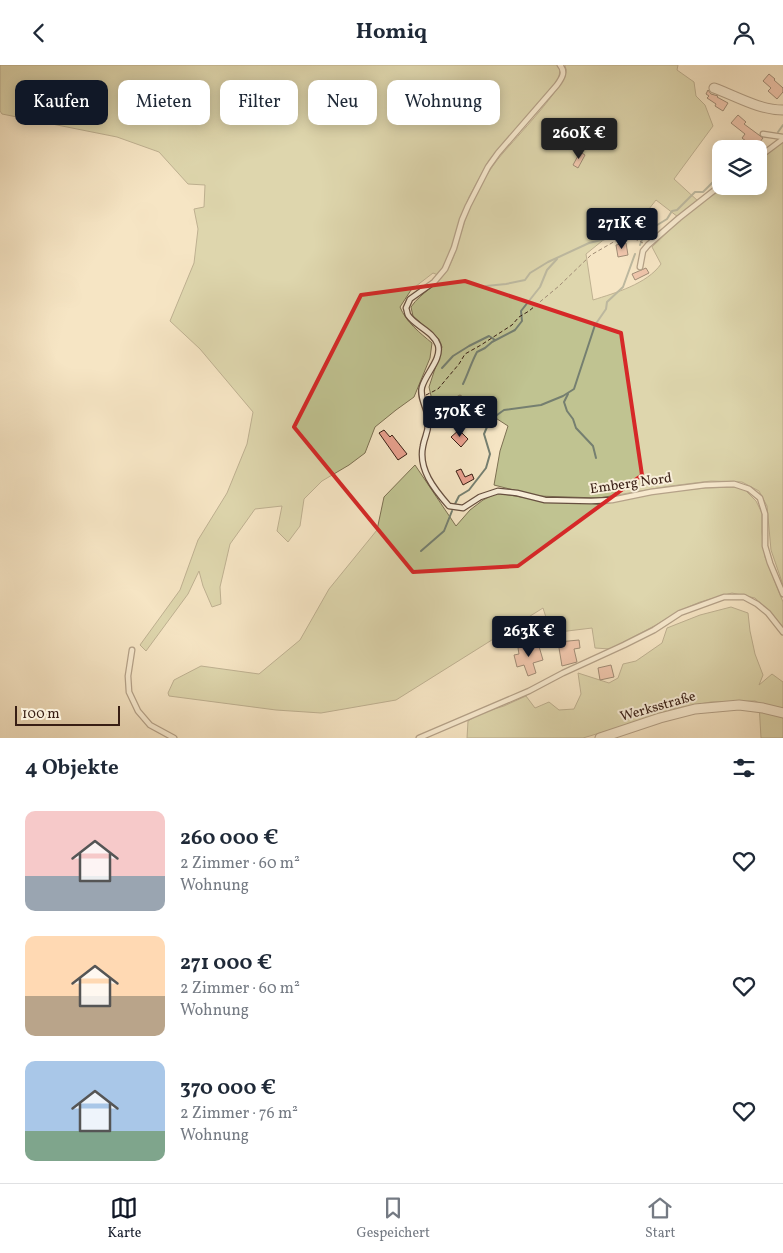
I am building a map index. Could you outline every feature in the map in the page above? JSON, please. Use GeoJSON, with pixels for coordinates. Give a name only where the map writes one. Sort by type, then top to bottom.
{"type":"FeatureCollection","features":[{"type":"Feature","properties":{"kind":"street"},"geometry":{"type":"LineString","coordinates":[[714,87],[756,105],[783,110]]}},
{"type":"Feature","properties":{"kind":"street","name":"Werksstraße"},"geometry":{"type":"LineString","coordinates":[[600,738],[660,718],[695,709],[739,705],[783,713]]}},
{"type":"Feature","properties":{"kind":"lane","name":"Emberg Nord"},"geometry":{"type":"LineString","coordinates":[[560,65],[563,75],[557,85],[498,153],[478,184],[465,213],[445,269],[434,282],[410,299],[406,308],[409,316],[430,334],[437,343],[439,352],[421,388],[422,399],[428,417],[428,431],[423,446],[423,465],[434,489],[449,506],[463,508],[480,497],[498,491],[517,493],[545,500],[591,501],[612,500],[651,492],[705,485],[734,484],[749,489],[760,497],[765,514],[765,547],[783,594]]}},
{"type":"Feature","properties":{"kind":"lane"},"geometry":{"type":"LineString","coordinates":[[763,134],[783,138]]}},
{"type":"Feature","properties":{"kind":"lane"},"geometry":{"type":"LineString","coordinates":[[767,151],[783,138]]}},
{"type":"Feature","properties":{"kind":"lane"},"geometry":{"type":"LineString","coordinates":[[640,267],[642,251],[712,192]]}},
{"type":"Feature","properties":{"kind":"lane"},"geometry":{"type":"LineString","coordinates":[[419,738],[529,691],[654,630],[680,613],[724,597],[744,597],[757,604],[768,613],[783,632]]}},
{"type":"Feature","properties":{"kind":"lane"},"geometry":{"type":"LineString","coordinates":[[132,650],[128,676],[129,692],[138,711],[150,725],[174,738]]}},
{"type":"Feature","properties":{"kind":"path"},"geometry":{"type":"LineString","coordinates":[[422,399],[438,389],[465,355],[512,325],[519,317],[560,286],[591,255],[625,238],[633,238],[642,242]]}},
{"type":"Feature","properties":{"kind":"highlighted area"},"geometry":{"type":"Polygon","coordinates":[[[465,281],[621,333],[642,475],[518,566],[413,572],[294,427],[361,295],[465,281]]]}},
{"type":"Feature","properties":{"kind":"green space"},"geometry":{"type":"Polygon","coordinates":[[[0,65],[557,65],[560,69],[559,77],[549,94],[489,160],[469,197],[447,260],[438,275],[433,273],[411,290],[400,307],[418,331],[432,343],[430,358],[414,397],[375,427],[365,453],[322,481],[304,499],[300,526],[288,542],[277,531],[282,506],[255,509],[230,544],[220,587],[221,604],[212,607],[199,571],[188,594],[146,651],[140,645],[180,590],[198,540],[227,493],[247,444],[253,412],[200,349],[170,321],[194,263],[198,229],[194,209],[204,207],[205,185],[188,184],[159,152],[117,137],[57,125],[108,125],[108,80],[15,80],[15,117],[2,114],[0,111],[0,65]]]}},
{"type":"Feature","properties":{"kind":"green space"},"geometry":{"type":"Polygon","coordinates":[[[565,65],[678,65],[677,70],[694,82],[696,96],[705,105],[713,126],[674,179],[698,201],[678,217],[656,200],[634,228],[607,237],[586,254],[593,300],[630,287],[655,271],[661,264],[652,247],[680,220],[712,195],[767,195],[767,153],[783,141],[783,585],[771,550],[767,506],[759,491],[742,482],[711,481],[599,498],[537,496],[494,485],[500,451],[508,426],[460,395],[434,409],[429,387],[442,347],[439,339],[413,316],[411,307],[440,280],[448,269],[467,215],[482,183],[497,160],[557,89],[566,70],[565,65]]]}},
{"type":"Feature","properties":{"kind":"green space"},"geometry":{"type":"Polygon","coordinates":[[[415,465],[456,526],[470,510],[483,500],[497,493],[551,502],[582,502],[601,505],[666,492],[737,487],[745,490],[756,501],[762,513],[765,557],[783,602],[783,627],[755,598],[732,593],[700,602],[681,610],[610,649],[595,648],[592,628],[551,633],[543,608],[396,700],[321,713],[276,710],[169,696],[168,693],[174,680],[201,666],[259,674],[300,640],[329,589],[377,530],[384,497],[415,465]]]}},
{"type":"Feature","properties":{"kind":"green space"},"geometry":{"type":"Polygon","coordinates":[[[731,607],[748,613],[755,654],[763,675],[759,685],[772,674],[783,682],[783,738],[761,738],[759,703],[755,701],[711,702],[672,709],[637,722],[583,738],[467,738],[468,721],[481,713],[504,706],[526,696],[535,708],[549,702],[559,710],[574,709],[581,694],[578,673],[609,683],[618,678],[623,664],[636,661],[662,643],[667,628],[700,615],[731,607]]]}},
{"type":"Feature","properties":{"kind":"building"},"geometry":{"type":"Polygon","coordinates":[[[769,74],[783,88],[783,92],[777,99],[768,91],[771,88],[763,81],[769,74]]]}},
{"type":"Feature","properties":{"kind":"building"},"geometry":{"type":"Polygon","coordinates":[[[708,90],[711,94],[718,96],[728,103],[723,111],[707,98],[709,96],[706,94],[708,90]]]}},
{"type":"Feature","properties":{"kind":"building"},"geometry":{"type":"Polygon","coordinates":[[[738,115],[746,122],[744,124],[763,138],[761,140],[745,140],[742,138],[745,134],[731,123],[738,115]]]}},
{"type":"Feature","properties":{"kind":"building"},"geometry":{"type":"Polygon","coordinates":[[[580,152],[585,155],[578,168],[573,165],[580,152]]]}},
{"type":"Feature","properties":{"kind":"building"},"geometry":{"type":"Polygon","coordinates":[[[626,243],[628,255],[618,257],[616,245],[626,243]]]}},
{"type":"Feature","properties":{"kind":"building"},"geometry":{"type":"Polygon","coordinates":[[[646,268],[649,273],[635,280],[632,274],[646,268]]]}},
{"type":"Feature","properties":{"kind":"building"},"geometry":{"type":"Polygon","coordinates":[[[384,430],[390,437],[392,435],[407,454],[398,460],[379,433],[384,430]]]}},
{"type":"Feature","properties":{"kind":"building"},"geometry":{"type":"Polygon","coordinates":[[[459,430],[468,439],[461,447],[451,437],[459,430]]]}},
{"type":"Feature","properties":{"kind":"building"},"geometry":{"type":"Polygon","coordinates":[[[461,469],[465,477],[472,474],[474,479],[463,485],[456,471],[461,469]]]}},
{"type":"Feature","properties":{"kind":"building"},"geometry":{"type":"Polygon","coordinates":[[[579,640],[580,648],[574,649],[577,662],[562,666],[558,642],[579,640]]]}},
{"type":"Feature","properties":{"kind":"building"},"geometry":{"type":"Polygon","coordinates":[[[538,643],[543,660],[533,663],[536,673],[528,676],[524,665],[517,667],[514,655],[519,654],[518,648],[538,643]]]}},
{"type":"Feature","properties":{"kind":"building"},"geometry":{"type":"Polygon","coordinates":[[[611,665],[614,677],[600,680],[598,668],[611,665]]]}},
{"type":"Feature","properties":{"kind":"waterway"},"geometry":{"type":"LineString","coordinates":[[778,132],[783,125]]}},
{"type":"Feature","properties":{"kind":"waterway"},"geometry":{"type":"LineString","coordinates":[[640,245],[643,237],[667,219],[672,211],[677,210],[695,192],[703,192],[712,183]]}},
{"type":"Feature","properties":{"kind":"waterway"},"geometry":{"type":"LineString","coordinates":[[486,286],[525,280],[530,273],[548,262],[589,243],[654,227]]}},
{"type":"Feature","properties":{"kind":"waterway"},"geometry":{"type":"LineString","coordinates":[[455,504],[459,496],[469,490],[486,468],[490,454],[484,434],[490,420],[504,410],[541,405],[574,389],[595,325],[606,309],[607,302],[623,287],[635,254]]}},
{"type":"Feature","properties":{"kind":"waterway"},"geometry":{"type":"LineString","coordinates":[[463,384],[477,352],[515,330],[522,321],[521,311],[540,287],[547,270],[557,259]]}},
{"type":"Feature","properties":{"kind":"waterway"},"geometry":{"type":"LineString","coordinates":[[442,368],[453,356],[469,346],[489,336],[495,340]]}},
{"type":"Feature","properties":{"kind":"waterway"},"geometry":{"type":"LineString","coordinates":[[568,394],[564,402],[567,411],[573,419],[576,428],[593,446],[596,458]]}},
{"type":"Feature","properties":{"kind":"waterway"},"geometry":{"type":"LineString","coordinates":[[421,551],[444,531],[452,511]]}}]}
